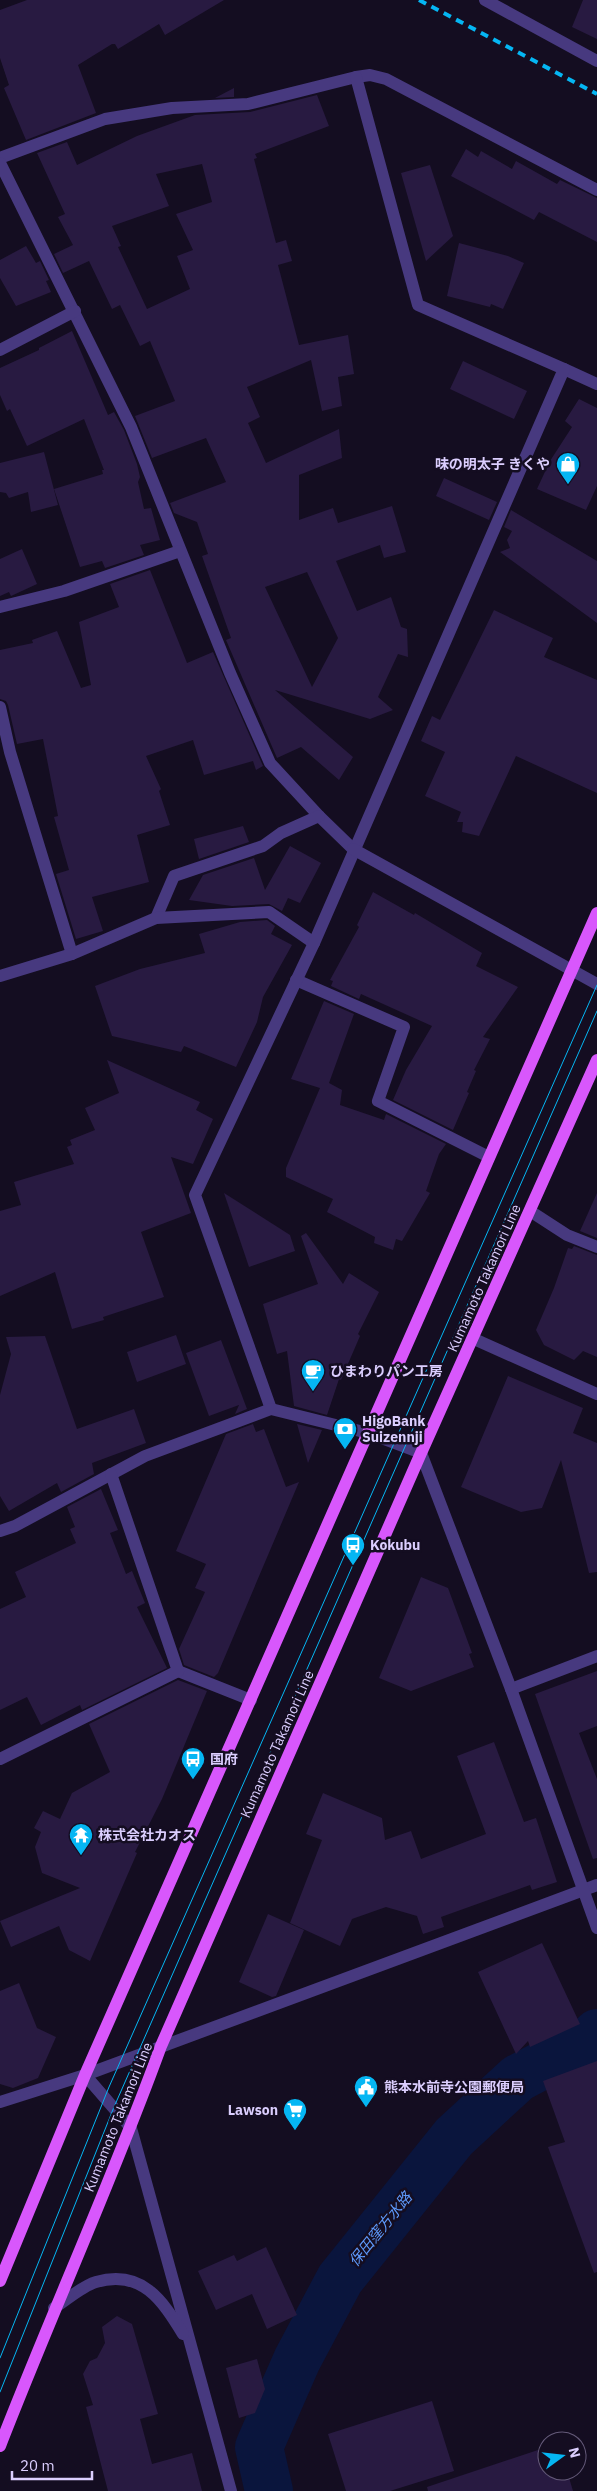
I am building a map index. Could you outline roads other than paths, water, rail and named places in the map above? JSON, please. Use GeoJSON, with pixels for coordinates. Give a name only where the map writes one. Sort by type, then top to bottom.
{"type":"FeatureCollection","features":[{"type":"Feature","properties":{"kind":"main road"},"geometry":{"type":"LineString","coordinates":[[0,2281],[85,2075],[597,914]]}},
{"type":"Feature","properties":{"kind":"main road","name":"Kumamoto Takamori Line"},"geometry":{"type":"LineString","coordinates":[[0,2446],[54,2308],[131,2128],[161,2046],[421,1453],[474,1339],[597,1060]]}},
{"type":"Feature","properties":{"kind":"street"},"geometry":{"type":"LineString","coordinates":[[485,0],[597,62]]}},
{"type":"Feature","properties":{"kind":"street"},"geometry":{"type":"LineString","coordinates":[[0,158],[105,119],[172,108],[248,104],[370,75],[386,79],[597,190]]}},
{"type":"Feature","properties":{"kind":"street"},"geometry":{"type":"LineString","coordinates":[[356,77],[418,305],[597,384]]}},
{"type":"Feature","properties":{"kind":"street"},"geometry":{"type":"LineString","coordinates":[[0,163],[131,427],[180,551],[270,763],[318,816],[354,849],[597,984]]}},
{"type":"Feature","properties":{"kind":"street"},"geometry":{"type":"LineString","coordinates":[[0,350],[75,311]]}},
{"type":"Feature","properties":{"kind":"street"},"geometry":{"type":"LineString","coordinates":[[271,1409],[195,1195],[314,943],[564,369]]}},
{"type":"Feature","properties":{"kind":"street"},"geometry":{"type":"LineString","coordinates":[[0,607],[64,591],[180,551]]}},
{"type":"Feature","properties":{"kind":"street"},"geometry":{"type":"LineString","coordinates":[[0,707],[10,752],[72,954]]}},
{"type":"Feature","properties":{"kind":"street"},"geometry":{"type":"LineString","coordinates":[[156,918],[174,876],[263,846],[281,833],[318,816]]}},
{"type":"Feature","properties":{"kind":"street"},"geometry":{"type":"LineString","coordinates":[[0,976],[72,954],[156,918],[269,912],[314,943]]}},
{"type":"Feature","properties":{"kind":"street"},"geometry":{"type":"LineString","coordinates":[[296,980],[404,1027],[378,1102],[490,1157]]}},
{"type":"Feature","properties":{"kind":"street"},"geometry":{"type":"LineString","coordinates":[[530,1211],[567,1235],[597,1247]]}},
{"type":"Feature","properties":{"kind":"street"},"geometry":{"type":"LineString","coordinates":[[474,1339],[597,1394]]}},
{"type":"Feature","properties":{"kind":"street"},"geometry":{"type":"LineString","coordinates":[[0,1531],[15,1526],[145,1456],[271,1409],[368,1433],[421,1453],[511,1689],[597,1928]]}},
{"type":"Feature","properties":{"kind":"street"},"geometry":{"type":"LineString","coordinates":[[112,1474],[178,1671]]}},
{"type":"Feature","properties":{"kind":"street"},"geometry":{"type":"LineString","coordinates":[[511,1689],[597,1656]]}},
{"type":"Feature","properties":{"kind":"street"},"geometry":{"type":"LineString","coordinates":[[0,1759],[178,1671],[250,1700]]}},
{"type":"Feature","properties":{"kind":"street"},"geometry":{"type":"LineString","coordinates":[[0,2102],[85,2075],[597,1885]]}},
{"type":"Feature","properties":{"kind":"street"},"geometry":{"type":"LineString","coordinates":[[85,2075],[131,2128],[231,2491]]}},
{"type":"Feature","properties":{"kind":"street"},"geometry":{"type":"LineString","coordinates":[[54,2308],[95,2282],[117,2279],[139,2283],[150,2290],[166,2308],[192,2349]]}},
{"type":"Feature","properties":{"kind":"waterway","name":"保田窪方水路"},"geometry":{"type":"LineString","coordinates":[[269,2491],[259,2447],[297,2360],[340,2279],[454,2137],[518,2078],[590,2040],[597,2033]]}},
{"type":"Feature","properties":{"kind":"tram line"},"geometry":{"type":"LineString","coordinates":[[0,2358],[109,2087],[597,985]]}},
{"type":"Feature","properties":{"kind":"tram line"},"geometry":{"type":"LineString","coordinates":[[0,2392],[114,2107],[597,1011]]}},
{"type":"Feature","properties":{"kind":"railway"},"geometry":{"type":"LineString","coordinates":[[419,0],[597,94]]}},
{"type":"Feature","properties":{"kind":"place","name":"味の明太子 きくや"},"geometry":{"type":"Point","coordinates":[568,485]}},
{"type":"Feature","properties":{"kind":"place","name":"ひまわりパン工房"},"geometry":{"type":"Point","coordinates":[313,1392]}},
{"type":"Feature","properties":{"kind":"place","name":"HigoBank Suizennji"},"geometry":{"type":"Point","coordinates":[345,1450]}},
{"type":"Feature","properties":{"kind":"place","name":"Kokubu"},"geometry":{"type":"Point","coordinates":[353,1566]}},
{"type":"Feature","properties":{"kind":"place","name":"国府"},"geometry":{"type":"Point","coordinates":[193,1780]}},
{"type":"Feature","properties":{"kind":"place","name":"株式会社カオス"},"geometry":{"type":"Point","coordinates":[81,1856]}},
{"type":"Feature","properties":{"kind":"place","name":"熊本水前寺公園郵便局"},"geometry":{"type":"Point","coordinates":[366,2108]}},
{"type":"Feature","properties":{"kind":"place","name":"Lawson"},"geometry":{"type":"Point","coordinates":[295,2131]}}]}
